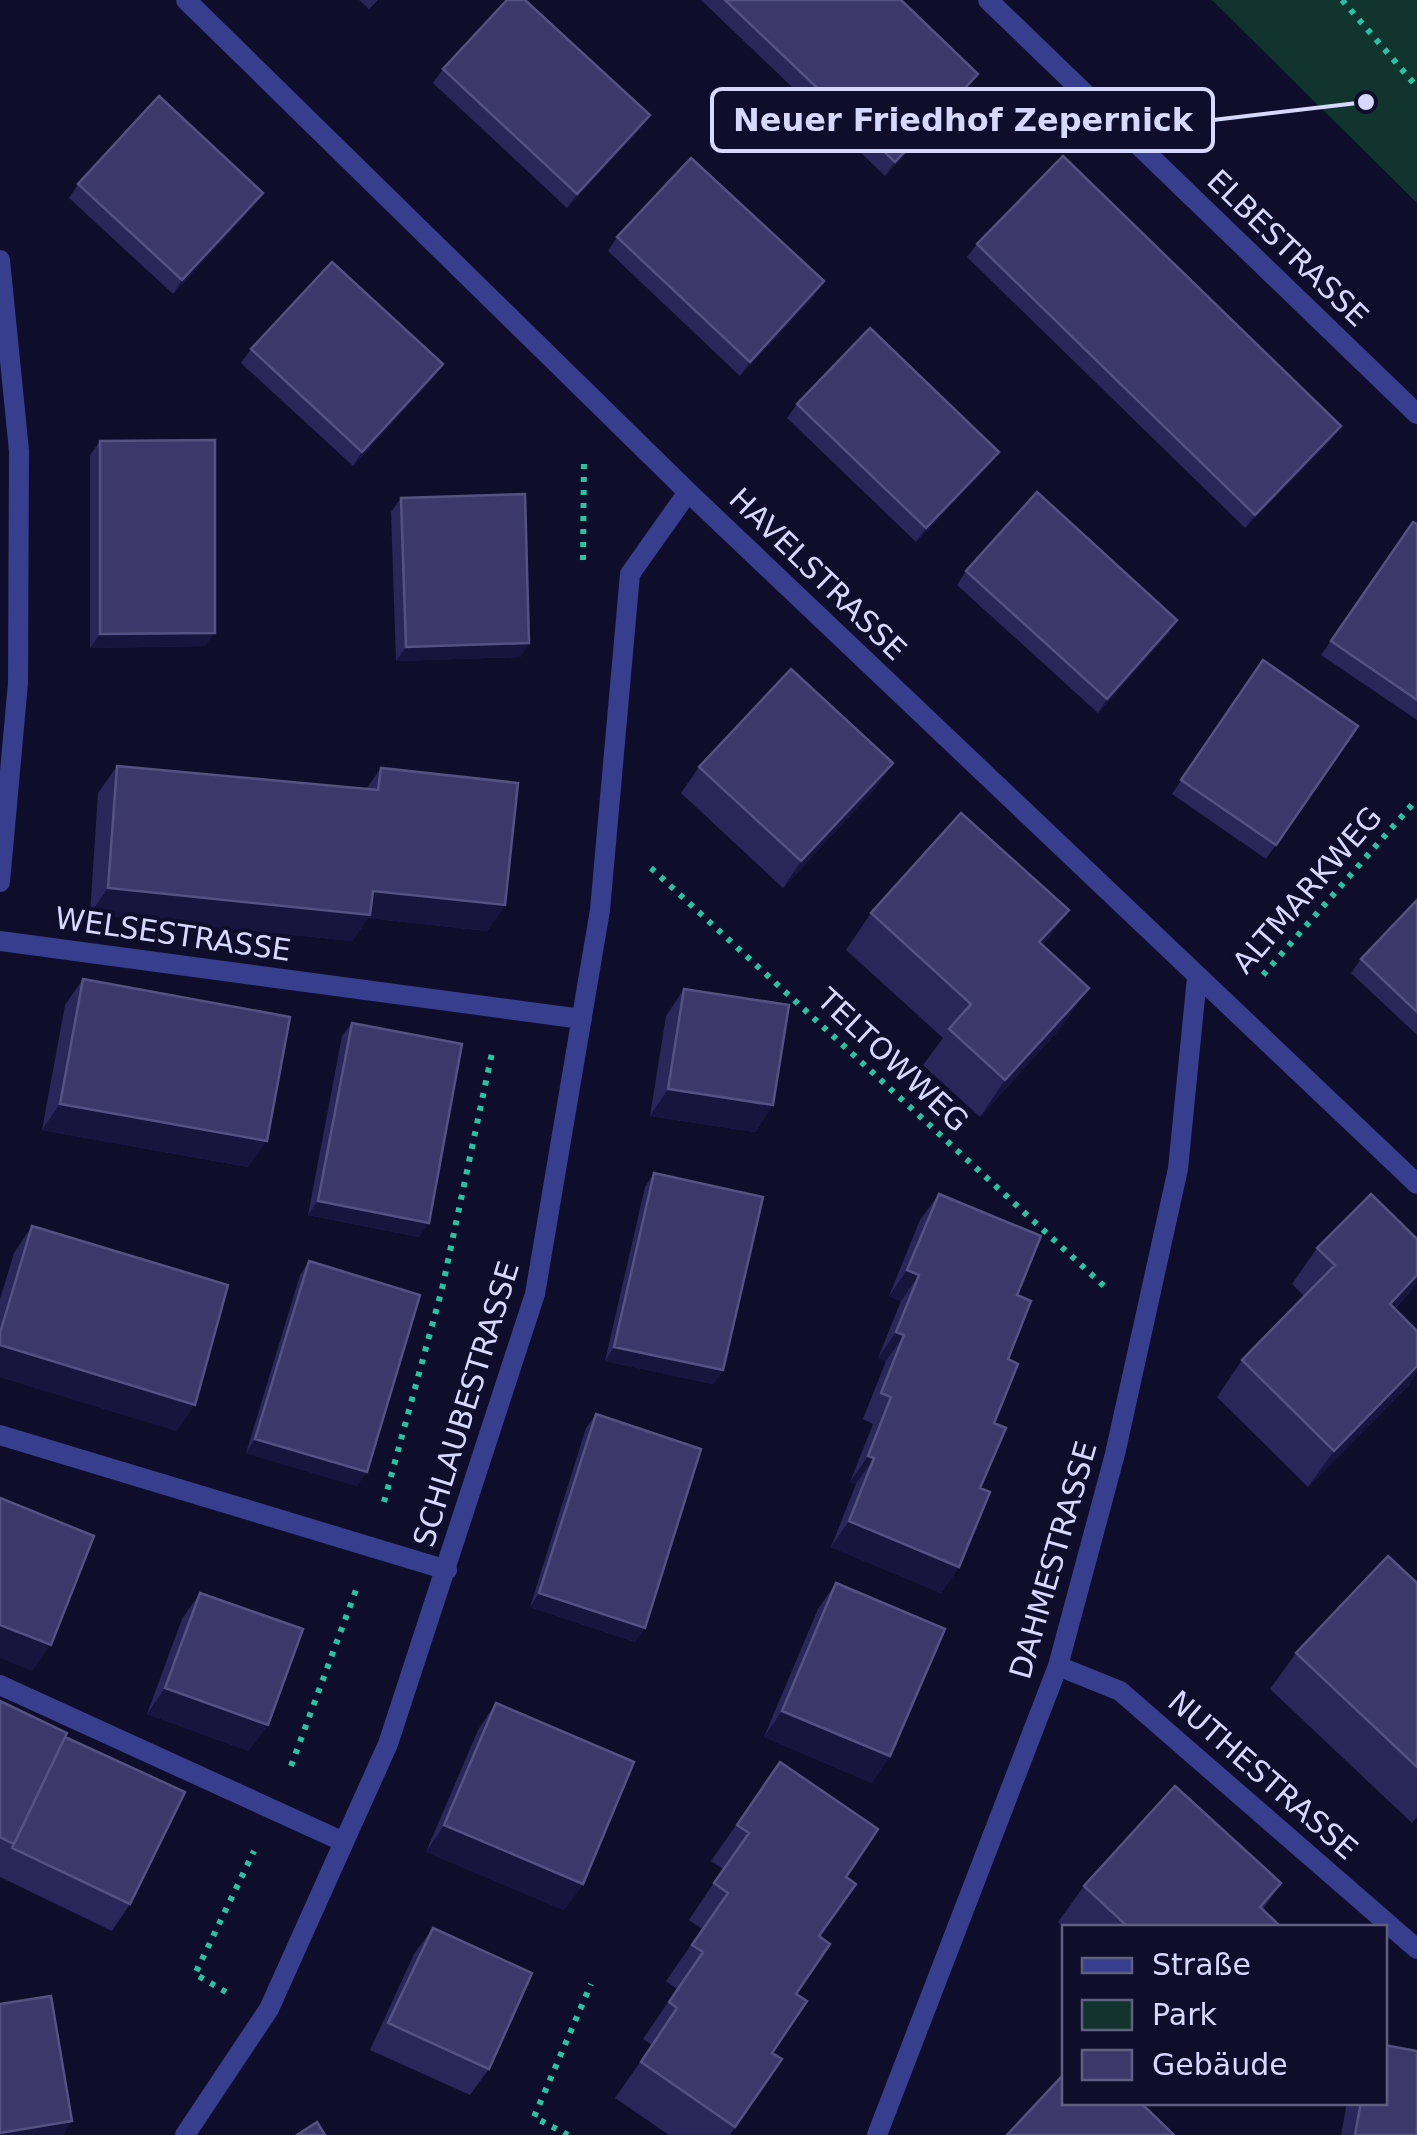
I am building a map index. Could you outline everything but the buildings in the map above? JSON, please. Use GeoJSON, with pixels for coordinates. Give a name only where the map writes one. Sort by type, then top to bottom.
{"type":"FeatureCollection","features":[{"type":"Feature","properties":{"kind":"street","name":"HAVELSTRASSE"},"geometry":{"type":"LineString","coordinates":[[186,0],[688,492],[1417,1184]]}},
{"type":"Feature","properties":{"kind":"street","name":"ELBESTRASSE"},"geometry":{"type":"LineString","coordinates":[[988,0],[1417,414]]}},
{"type":"Feature","properties":{"kind":"street"},"geometry":{"type":"LineString","coordinates":[[0,260],[20,450],[18,682],[0,882]]}},
{"type":"Feature","properties":{"kind":"street","name":"SCHLAUBESTRASSE"},"geometry":{"type":"LineString","coordinates":[[185,2135],[269,2009],[388,1744],[535,1294],[600,910],[630,574],[688,492]]}},
{"type":"Feature","properties":{"kind":"street","name":"WELSESTRASSE"},"geometry":{"type":"LineString","coordinates":[[0,941],[502,1008]]}},
{"type":"Feature","properties":{"kind":"street","name":"DAHMESTRASSE"},"geometry":{"type":"LineString","coordinates":[[877,2135],[1058,1666],[1116,1454],[1178,1169],[1196,977]]}},
{"type":"Feature","properties":{"kind":"street"},"geometry":{"type":"LineString","coordinates":[[502,1008],[582,1019]]}},
{"type":"Feature","properties":{"kind":"street","name":"SCHLAUBESTRASSE"},"geometry":{"type":"LineString","coordinates":[[0,1435],[447,1570]]}},
{"type":"Feature","properties":{"kind":"street","name":"NUTHESTRASSE"},"geometry":{"type":"LineString","coordinates":[[1058,1666],[1120,1690],[1417,1949]]}},
{"type":"Feature","properties":{"kind":"street"},"geometry":{"type":"LineString","coordinates":[[0,1686],[344,1842]]}},
{"type":"Feature","properties":{"kind":"path"},"geometry":{"type":"LineString","coordinates":[[1342,0],[1417,87]]}},
{"type":"Feature","properties":{"kind":"path","name":"ALTMARKWEG"},"geometry":{"type":"LineString","coordinates":[[1232,1010],[1417,799]]}},
{"type":"Feature","properties":{"kind":"path","name":"TELTOWWEG"},"geometry":{"type":"LineString","coordinates":[[609,830],[1144,1324]]}},
{"type":"Feature","properties":{"kind":"path"},"geometry":{"type":"LineString","coordinates":[[232,1995],[195,1974],[274,1810],[372,1548],[442,1289],[502,1008]]}},
{"type":"Feature","properties":{"kind":"path"},"geometry":{"type":"LineString","coordinates":[[568,2135],[534,2117],[591,1984]]}},
{"type":"Feature","properties":{"kind":"green space"},"geometry":{"type":"Polygon","coordinates":[[[1212,0],[1417,0],[1417,203],[1212,0]]]}},
{"type":"Feature","properties":{"kind":"place","name":"Neuer Friedhof Zepernick"},"geometry":{"type":"Point","coordinates":[1366,102]}}]}
